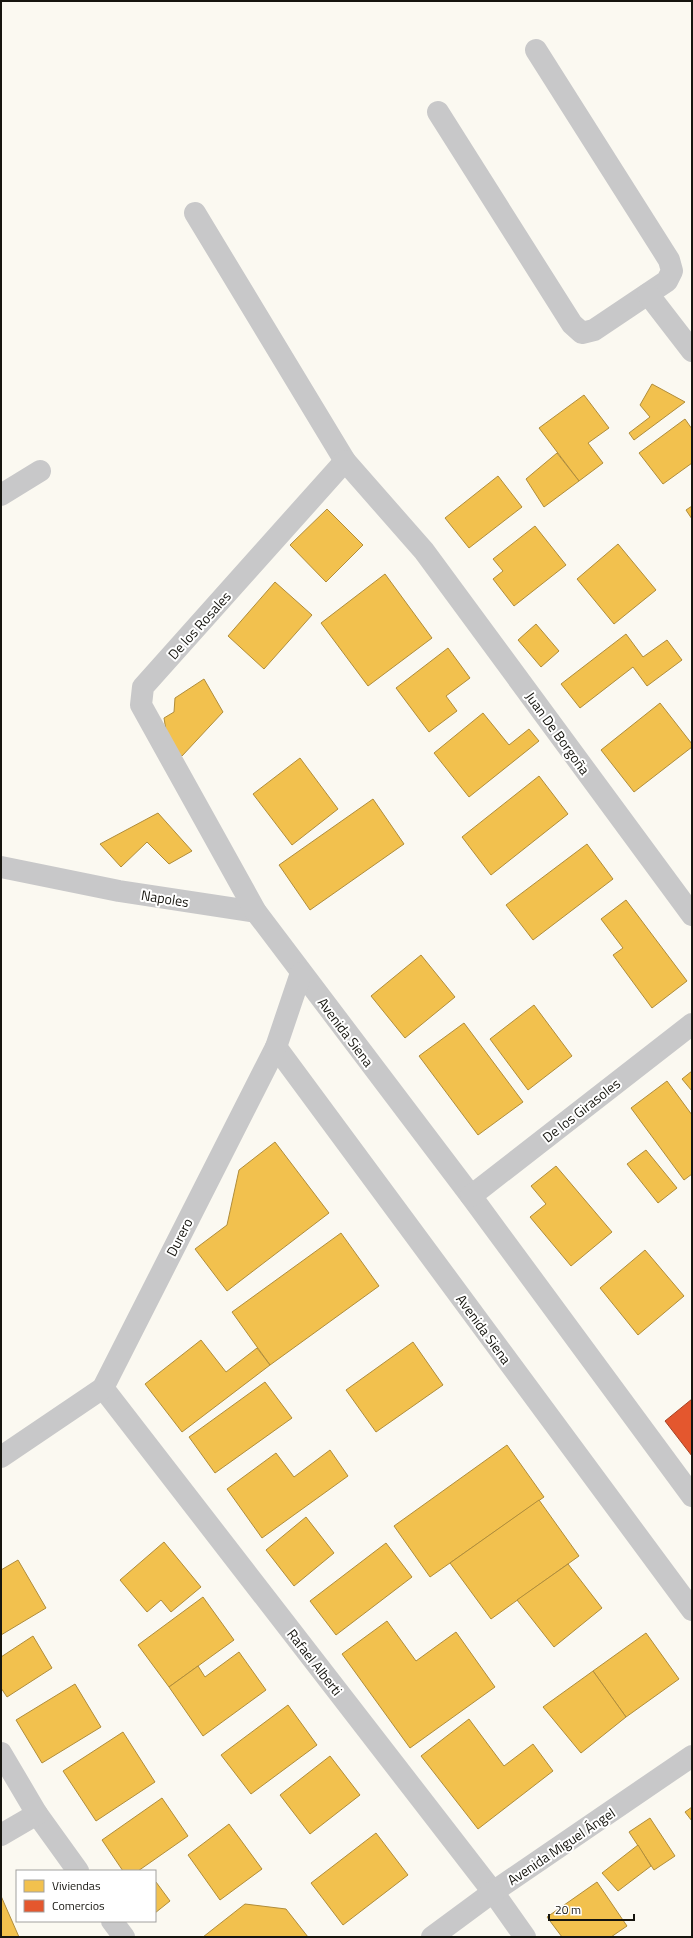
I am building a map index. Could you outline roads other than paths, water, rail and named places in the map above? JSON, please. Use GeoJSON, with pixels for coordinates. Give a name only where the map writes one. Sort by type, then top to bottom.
{"type":"FeatureCollection","features":[{"type":"Feature","properties":{"kind":"street"},"geometry":{"type":"LineString","coordinates":[[438,112],[572,324],[582,332],[594,330],[667,281],[672,271],[669,260],[536,50]]}},
{"type":"Feature","properties":{"kind":"street"},"geometry":{"type":"LineString","coordinates":[[195,213],[345,461]]}},
{"type":"Feature","properties":{"kind":"street"},"geometry":{"type":"LineString","coordinates":[[648,294],[692,351]]}},
{"type":"Feature","properties":{"kind":"street","name":"Juan De Borgoña"},"geometry":{"type":"LineString","coordinates":[[345,461],[424,551],[692,915]]}},
{"type":"Feature","properties":{"kind":"street","name":"De los Rosales"},"geometry":{"type":"LineString","coordinates":[[256,912],[141,705],[143,687],[345,461]]}},
{"type":"Feature","properties":{"kind":"street"},"geometry":{"type":"LineString","coordinates":[[1,495],[40,471]]}},
{"type":"Feature","properties":{"kind":"street","name":"Napoles"},"geometry":{"type":"LineString","coordinates":[[1,867],[119,891],[256,912]]}},
{"type":"Feature","properties":{"kind":"street"},"geometry":{"type":"LineString","coordinates":[[256,912],[301,973]]}},
{"type":"Feature","properties":{"kind":"street","name":"Durero"},"geometry":{"type":"LineString","coordinates":[[1,1457],[103,1388],[276,1047],[301,973]]}},
{"type":"Feature","properties":{"kind":"street","name":"Avenida Siena"},"geometry":{"type":"LineString","coordinates":[[301,973],[471,1196],[692,1496]]}},
{"type":"Feature","properties":{"kind":"street","name":"De los Girasoles"},"geometry":{"type":"LineString","coordinates":[[471,1196],[692,1024]]}},
{"type":"Feature","properties":{"kind":"street","name":"Avenida Siena"},"geometry":{"type":"LineString","coordinates":[[276,1047],[692,1610]]}},
{"type":"Feature","properties":{"kind":"street","name":"Rafael Alberti"},"geometry":{"type":"LineString","coordinates":[[103,1388],[493,1892],[525,1937]]}},
{"type":"Feature","properties":{"kind":"street"},"geometry":{"type":"LineString","coordinates":[[1,1753],[37,1814],[77,1870]]}},
{"type":"Feature","properties":{"kind":"street","name":"Avenida Miguel Ángel"},"geometry":{"type":"LineString","coordinates":[[432,1937],[493,1892],[692,1756]]}},
{"type":"Feature","properties":{"kind":"street"},"geometry":{"type":"LineString","coordinates":[[1,1835],[37,1814]]}},
{"type":"Feature","properties":{"kind":"street"},"geometry":{"type":"LineString","coordinates":[[113,1922],[124,1937]]}}]}
